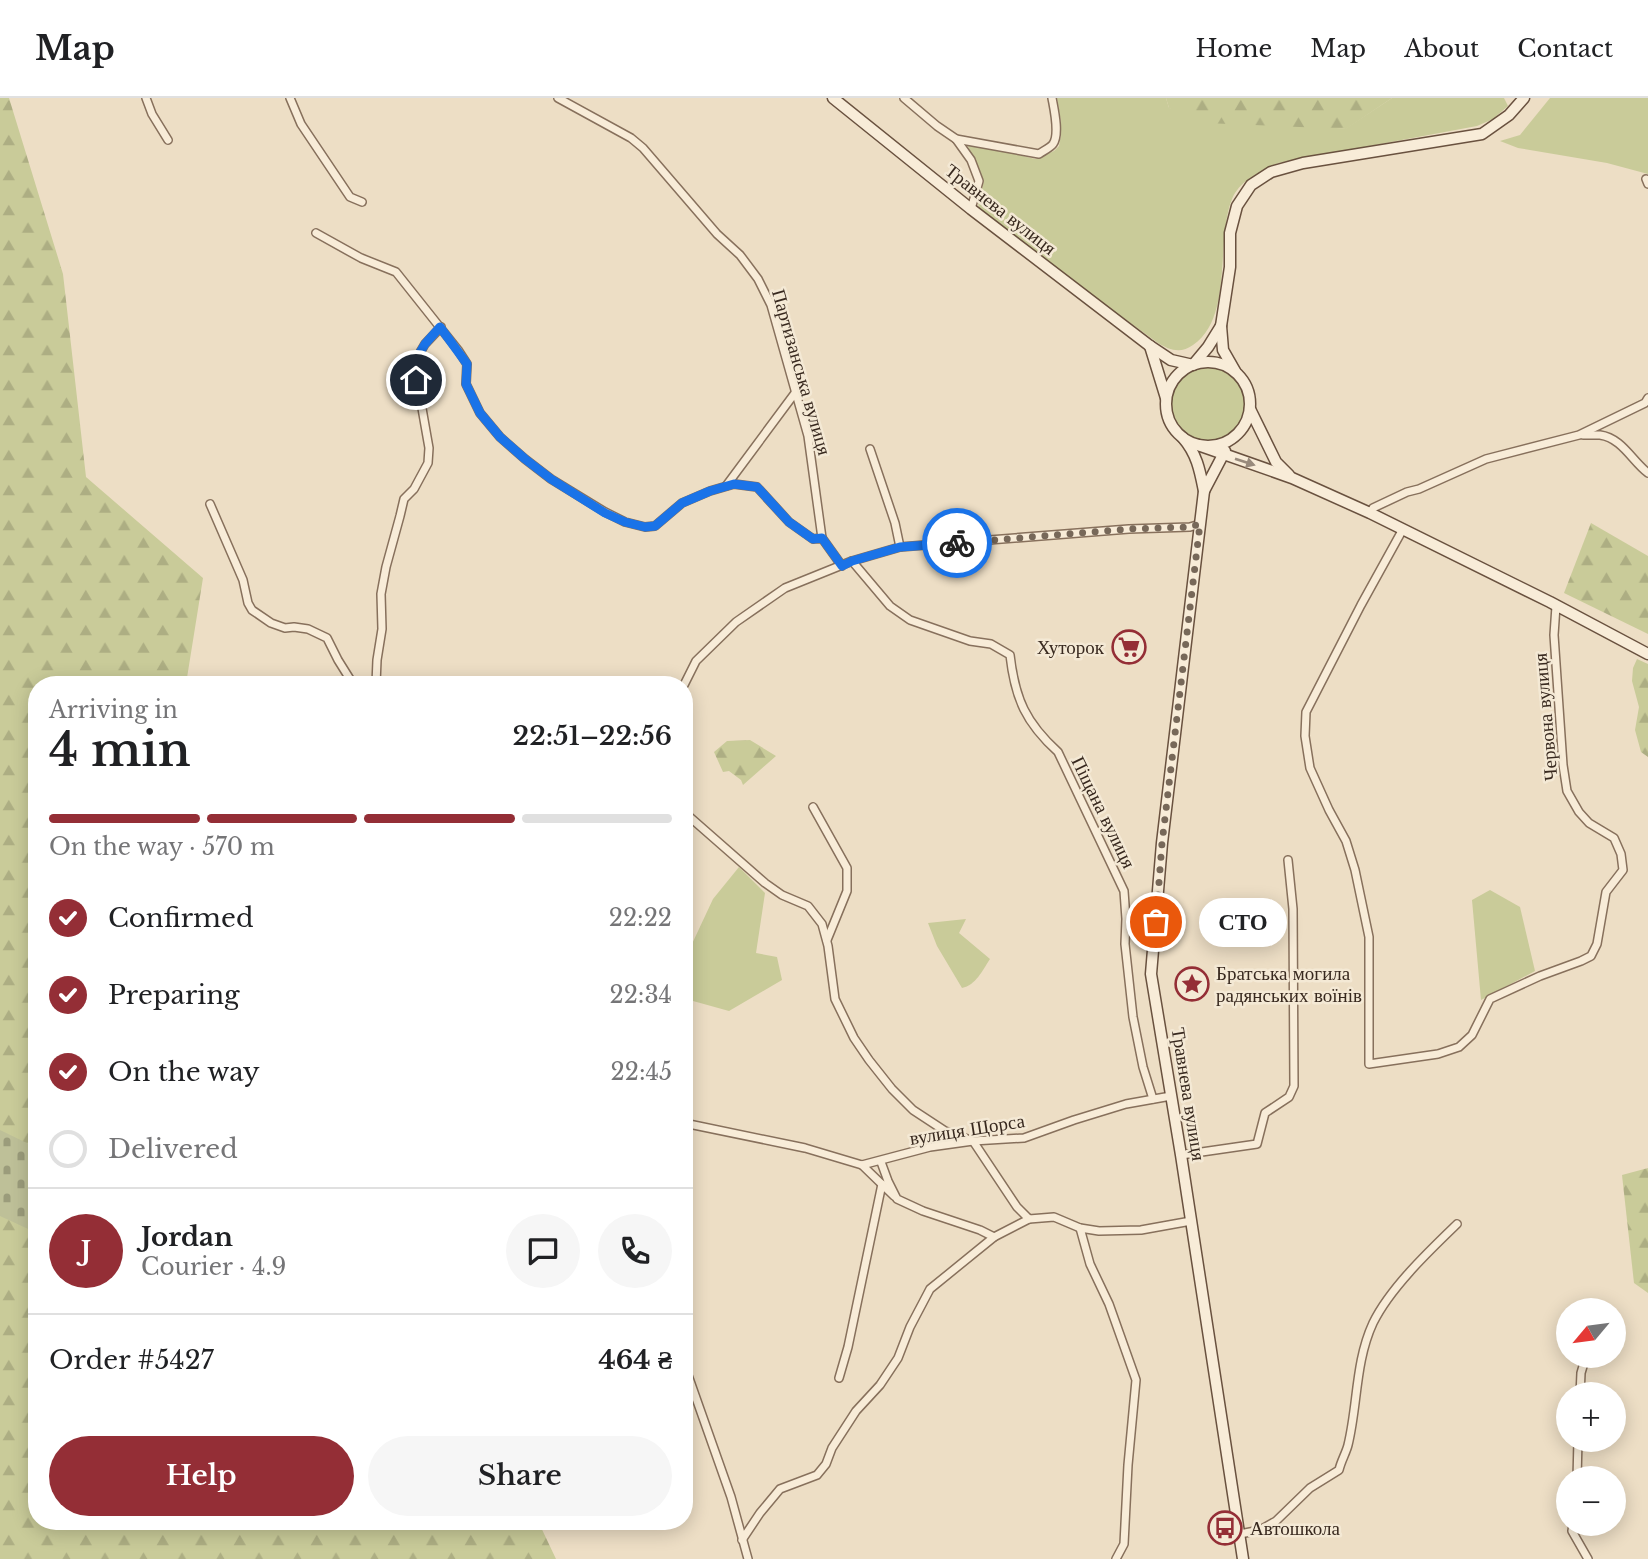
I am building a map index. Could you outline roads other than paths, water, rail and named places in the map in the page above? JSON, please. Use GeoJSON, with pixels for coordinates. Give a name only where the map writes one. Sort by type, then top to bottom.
{"type":"FeatureCollection","features":[{"type":"Feature","properties":{"kind":"street"},"geometry":{"type":"LineString","coordinates":[[146,98],[152,114],[169,140]]}},
{"type":"Feature","properties":{"kind":"street"},"geometry":{"type":"LineString","coordinates":[[290,98],[300,124],[351,197],[362,202]]}},
{"type":"Feature","properties":{"kind":"street","name":"Партизанська вулиця"},"geometry":{"type":"LineString","coordinates":[[558,98],[637,143],[717,234],[740,255],[758,279],[771,305],[808,436],[822,538]]}},
{"type":"Feature","properties":{"kind":"street","name":"Травнева вулиця"},"geometry":{"type":"LineString","coordinates":[[833,98],[971,209],[1150,346],[1171,360],[1193,365]]}},
{"type":"Feature","properties":{"kind":"street"},"geometry":{"type":"LineString","coordinates":[[904,98],[956,139],[971,160],[979,181],[971,209]]}},
{"type":"Feature","properties":{"kind":"street"},"geometry":{"type":"LineString","coordinates":[[956,139],[1039,154],[1053,145],[1056,136],[1052,98]]}},
{"type":"Feature","properties":{"kind":"street"},"geometry":{"type":"LineString","coordinates":[[1204,491],[1223,455],[1246,423],[1250,409],[1250,395],[1244,381],[1223,350],[1221,326],[1230,267],[1230,233],[1237,206],[1251,184],[1271,172],[1303,163],[1482,134],[1509,116],[1524,98]]}},
{"type":"Feature","properties":{"kind":"street"},"geometry":{"type":"LineString","coordinates":[[316,233],[361,258],[396,272],[467,364],[466,384],[480,413],[500,437],[551,479],[605,513],[645,527],[655,526],[682,503],[710,491],[734,484],[757,487],[789,522],[813,539],[822,538],[842,566]]}},
{"type":"Feature","properties":{"kind":"street"},"geometry":{"type":"LineString","coordinates":[[1193,365],[1221,326]]}},
{"type":"Feature","properties":{"kind":"street"},"geometry":{"type":"LineString","coordinates":[[377,676],[382,629],[381,594],[386,567],[404,499],[414,489],[428,463],[429,448],[415,361],[440,327]]}},
{"type":"Feature","properties":{"kind":"street"},"geometry":{"type":"LineString","coordinates":[[1150,346],[1166,398],[1168,417],[1173,427],[1191,447],[1198,461],[1204,491]]}},
{"type":"Feature","properties":{"kind":"street"},"geometry":{"type":"LineString","coordinates":[[1166,398],[1174,380],[1193,365],[1213,362],[1235,371]]}},
{"type":"Feature","properties":{"kind":"street"},"geometry":{"type":"LineString","coordinates":[[726,486],[794,393]]}},
{"type":"Feature","properties":{"kind":"street"},"geometry":{"type":"LineString","coordinates":[[1370,513],[1373,508],[1407,492],[1486,459],[1579,435],[1645,403],[1648,398]]}},
{"type":"Feature","properties":{"kind":"street"},"geometry":{"type":"LineString","coordinates":[[1250,409],[1276,462],[1292,478]]}},
{"type":"Feature","properties":{"kind":"street"},"geometry":{"type":"LineString","coordinates":[[1579,435],[1603,435],[1623,447],[1648,473]]}},
{"type":"Feature","properties":{"kind":"street"},"geometry":{"type":"LineString","coordinates":[[1183,438],[1223,455],[1292,478],[1370,513],[1648,654]]}},
{"type":"Feature","properties":{"kind":"street"},"geometry":{"type":"LineString","coordinates":[[1198,445],[1216,446],[1233,439]]}},
{"type":"Feature","properties":{"kind":"street"},"geometry":{"type":"LineString","coordinates":[[870,449],[895,523],[900,547]]}},
{"type":"Feature","properties":{"kind":"street","name":"Травнева вулиця"},"geometry":{"type":"LineString","coordinates":[[1204,491],[1162,843],[1151,974],[1243,1559]]}},
{"type":"Feature","properties":{"kind":"street"},"geometry":{"type":"LineString","coordinates":[[210,504],[243,580],[252,610],[285,628],[294,626],[308,629],[327,638],[348,676]]}},
{"type":"Feature","properties":{"kind":"street"},"geometry":{"type":"LineString","coordinates":[[688,676],[696,661],[736,622],[785,588],[852,561],[900,547],[1129,529],[1189,527],[1200,524]]}},
{"type":"Feature","properties":{"kind":"street","name":"Червона вулиця"},"geometry":{"type":"LineString","coordinates":[[1403,529],[1306,712],[1305,736],[1310,768],[1346,841],[1369,937],[1369,1064],[1438,1054],[1459,1046],[1472,1034],[1490,999],[1591,956],[1597,944],[1606,892],[1623,870],[1618,843],[1579,812],[1567,791],[1554,635],[1556,606]]}},
{"type":"Feature","properties":{"kind":"street","name":"Піщана вулиця"},"geometry":{"type":"LineString","coordinates":[[852,561],[890,606],[910,620],[970,641],[991,644],[1010,655],[1012,676],[1020,705],[1042,738],[1058,752],[1124,891],[1125,944],[1135,1028],[1153,1099]]}},
{"type":"Feature","properties":{"kind":"street"},"geometry":{"type":"LineString","coordinates":[[813,807],[847,868],[847,891],[827,940]]}},
{"type":"Feature","properties":{"kind":"street"},"geometry":{"type":"LineString","coordinates":[[693,819],[765,883],[782,895],[808,906],[822,924],[827,940],[835,999],[869,1060],[912,1110],[945,1132],[973,1140],[1017,1206],[1029,1219]]}},
{"type":"Feature","properties":{"kind":"street"},"geometry":{"type":"LineString","coordinates":[[1181,1155],[1257,1144],[1265,1113],[1289,1097],[1294,1086],[1293,909],[1288,860]]}},
{"type":"Feature","properties":{"kind":"street","name":"вулиця Щорса"},"geometry":{"type":"LineString","coordinates":[[693,1125],[805,1148],[862,1165],[930,1147],[973,1140],[1024,1138],[1126,1104],[1171,1096]]}},
{"type":"Feature","properties":{"kind":"street"},"geometry":{"type":"LineString","coordinates":[[881,1162],[897,1199]]}},
{"type":"Feature","properties":{"kind":"street"},"geometry":{"type":"LineString","coordinates":[[862,1165],[897,1199],[994,1237]]}},
{"type":"Feature","properties":{"kind":"street"},"geometry":{"type":"LineString","coordinates":[[839,1378],[882,1184]]}},
{"type":"Feature","properties":{"kind":"street"},"geometry":{"type":"LineString","coordinates":[[742,1541],[780,1489],[817,1475],[826,1464],[832,1448],[856,1411],[880,1385],[898,1358],[910,1327],[930,1289],[994,1237],[1029,1219],[1054,1217],[1080,1228],[1099,1231],[1141,1230],[1191,1221]]}},
{"type":"Feature","properties":{"kind":"street"},"geometry":{"type":"LineString","coordinates":[[1240,1534],[1260,1530],[1276,1521],[1310,1488],[1339,1470],[1348,1447],[1359,1367],[1373,1323],[1388,1300],[1424,1257],[1457,1224]]}},
{"type":"Feature","properties":{"kind":"street"},"geometry":{"type":"LineString","coordinates":[[1080,1228],[1090,1264],[1109,1304],[1136,1380],[1124,1544],[1116,1559]]}},
{"type":"Feature","properties":{"kind":"street"},"geometry":{"type":"LineString","coordinates":[[693,1390],[748,1559]]}},
{"type":"Feature","properties":{"kind":"street"},"geometry":{"type":"LineString","coordinates":[[1575,1536],[1588,1559]]}},
{"type":"Feature","properties":{"kind":"place","name":"Хуторок"},"geometry":{"type":"Point","coordinates":[1129,647]}},
{"type":"Feature","properties":{"kind":"place","name":"СТО"},"geometry":{"type":"Point","coordinates":[1156,922]}},
{"type":"Feature","properties":{"kind":"place","name":"Братська могила радянських воїнів"},"geometry":{"type":"Point","coordinates":[1192,984]}},
{"type":"Feature","properties":{"kind":"place","name":"Автошкола"},"geometry":{"type":"Point","coordinates":[1225,1528]}}]}
